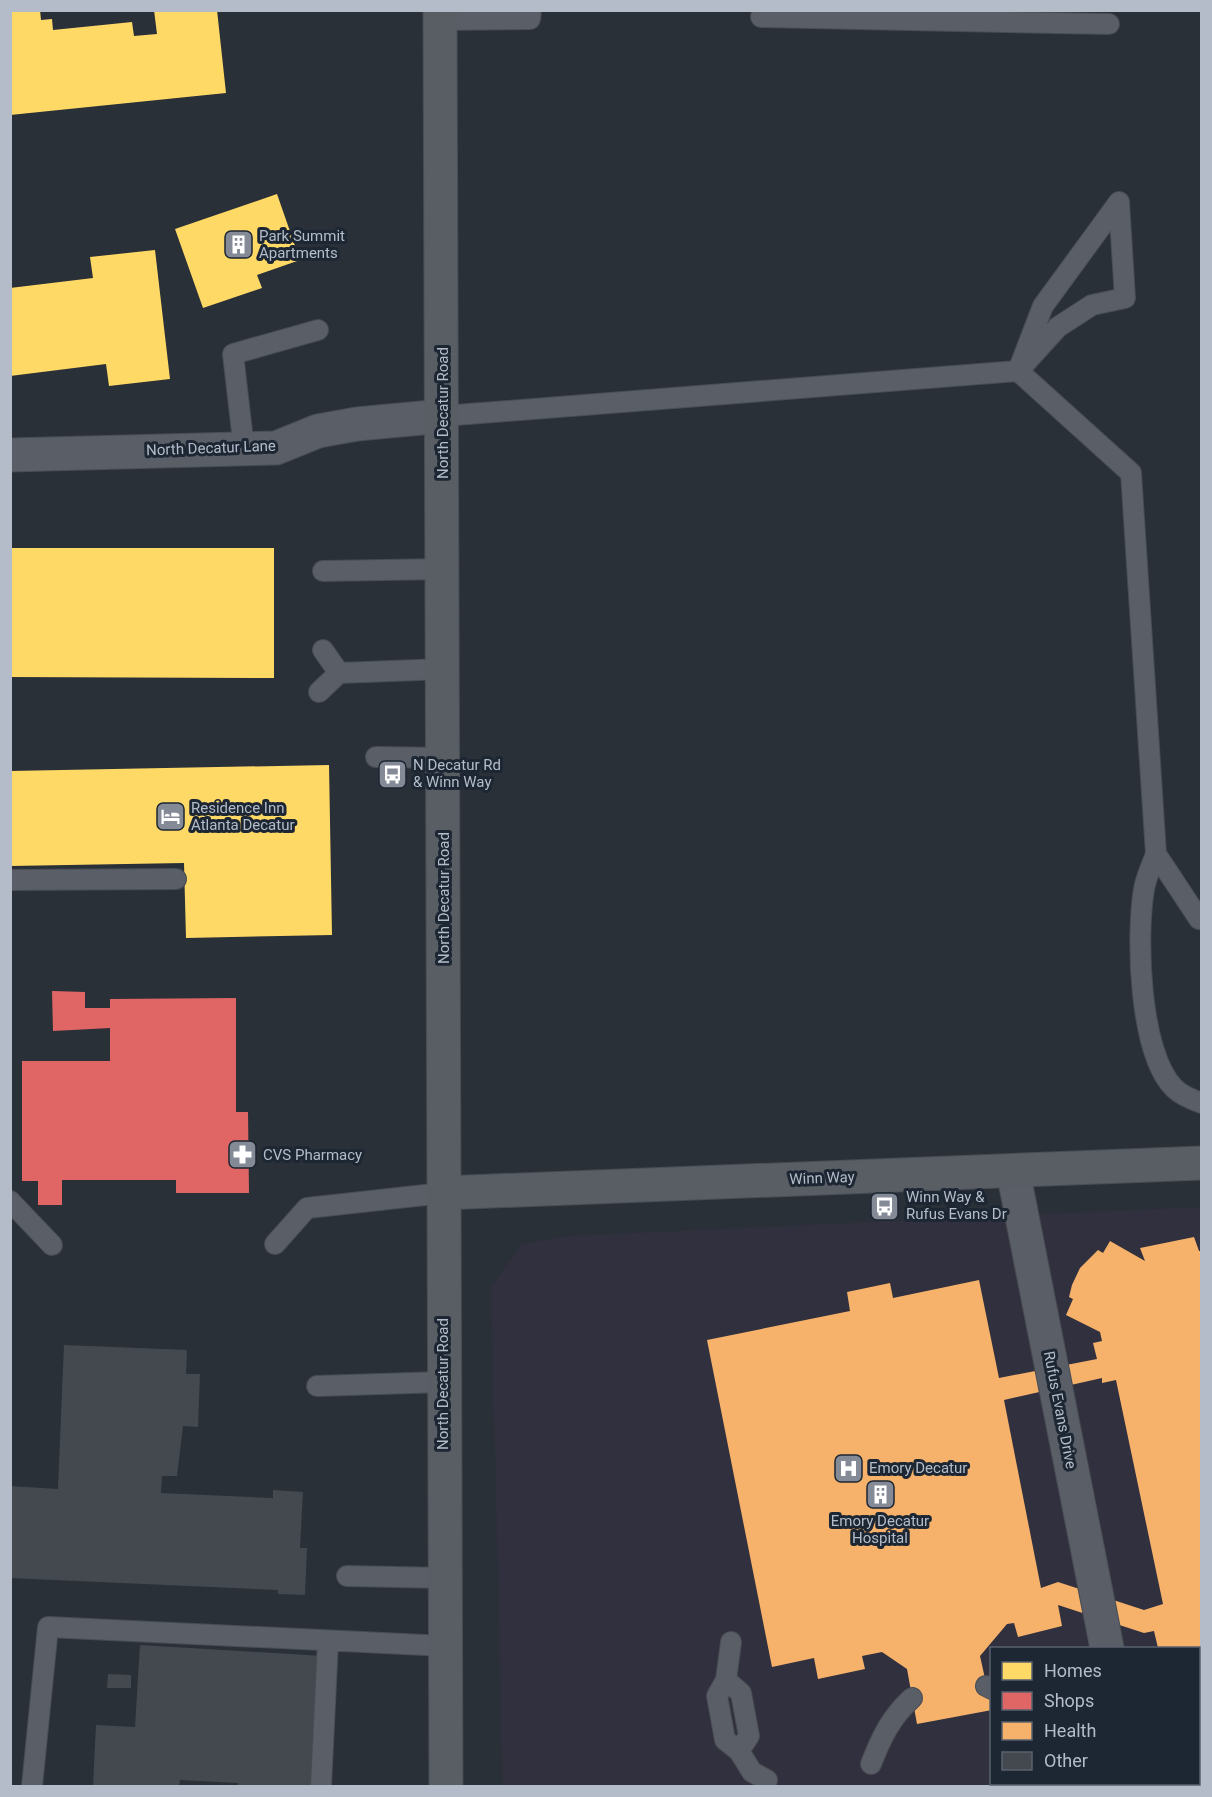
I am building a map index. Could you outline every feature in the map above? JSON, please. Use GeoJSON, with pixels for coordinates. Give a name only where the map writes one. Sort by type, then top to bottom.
{"type":"FeatureCollection","features":[{"type":"Feature","properties":{"kind":"main road","name":"North Decatur Road"},"geometry":{"type":"LineString","coordinates":[[440,15],[444,570],[443,1382],[446,1786]]}},
{"type":"Feature","properties":{"kind":"main road","name":"Winn Way"},"geometry":{"type":"LineString","coordinates":[[443,1193],[1202,1163]]}},
{"type":"Feature","properties":{"kind":"street","name":"North Decatur Lane"},"geometry":{"type":"LineString","coordinates":[[10,455],[276,448],[318,431],[357,424],[443,417]]}},
{"type":"Feature","properties":{"kind":"street","name":"Rufus Evans Drive"},"geometry":{"type":"LineString","coordinates":[[1013,1171],[1107,1647]]}},
{"type":"Feature","properties":{"kind":"lane"},"geometry":{"type":"LineString","coordinates":[[440,15],[531,15]]}},
{"type":"Feature","properties":{"kind":"lane"},"geometry":{"type":"LineString","coordinates":[[761,17],[1110,24]]}},
{"type":"Feature","properties":{"kind":"lane"},"geometry":{"type":"LineString","coordinates":[[443,417],[1018,371],[1058,327],[1092,305],[1125,298],[1119,202],[1043,306],[1018,371]]}},
{"type":"Feature","properties":{"kind":"lane"},"geometry":{"type":"LineString","coordinates":[[244,449],[233,354],[318,330]]}},
{"type":"Feature","properties":{"kind":"lane"},"geometry":{"type":"LineString","coordinates":[[1018,371],[1131,473],[1156,854],[1144,888],[1142,954],[1145,1018],[1154,1057],[1174,1089],[1202,1103]]}},
{"type":"Feature","properties":{"kind":"lane"},"geometry":{"type":"LineString","coordinates":[[323,571],[444,570]]}},
{"type":"Feature","properties":{"kind":"lane"},"geometry":{"type":"LineString","coordinates":[[323,650],[339,673]]}},
{"type":"Feature","properties":{"kind":"lane"},"geometry":{"type":"LineString","coordinates":[[319,692],[339,673],[444,669]]}},
{"type":"Feature","properties":{"kind":"lane"},"geometry":{"type":"LineString","coordinates":[[376,758],[444,758]]}},
{"type":"Feature","properties":{"kind":"lane"},"geometry":{"type":"LineString","coordinates":[[1156,854],[1199,919]]}},
{"type":"Feature","properties":{"kind":"lane"},"geometry":{"type":"LineString","coordinates":[[10,880],[176,879]]}},
{"type":"Feature","properties":{"kind":"lane"},"geometry":{"type":"LineString","coordinates":[[275,1244],[307,1208],[443,1193]]}},
{"type":"Feature","properties":{"kind":"lane"},"geometry":{"type":"LineString","coordinates":[[10,1201],[52,1245]]}},
{"type":"Feature","properties":{"kind":"lane"},"geometry":{"type":"LineString","coordinates":[[317,1386],[443,1382]]}},
{"type":"Feature","properties":{"kind":"lane"},"geometry":{"type":"LineString","coordinates":[[347,1576],[445,1578]]}},
{"type":"Feature","properties":{"kind":"lane"},"geometry":{"type":"LineString","coordinates":[[32,1786],[48,1627],[445,1647]]}},
{"type":"Feature","properties":{"kind":"lane"},"geometry":{"type":"LineString","coordinates":[[321,1786],[328,1641]]}},
{"type":"Feature","properties":{"kind":"lane"},"geometry":{"type":"LineString","coordinates":[[731,1642],[726,1680],[717,1696],[725,1740],[739,1751],[752,1772],[767,1780]]}},
{"type":"Feature","properties":{"kind":"lane"},"geometry":{"type":"LineString","coordinates":[[871,1764],[886,1729],[897,1711],[912,1698]]}},
{"type":"Feature","properties":{"kind":"shaded area","name":"Emory Decatur"},"geometry":{"type":"Polygon","coordinates":[[[1201,1207],[1201,1786],[503,1786],[491,1287],[522,1244],[568,1236],[1201,1207]]]}},
{"type":"Feature","properties":{"kind":"building: Homes"},"geometry":{"type":"Polygon","coordinates":[[[10,10],[40,10],[41,20],[52,19],[53,30],[132,22],[134,36],[157,34],[154,10],[217,10],[226,93],[10,115],[10,10]]]}},
{"type":"Feature","properties":{"kind":"building: Homes","name":"Park Summit Apartments"},"geometry":{"type":"Polygon","coordinates":[[[277,194],[300,260],[257,275],[262,288],[203,308],[175,229],[277,194]]]}},
{"type":"Feature","properties":{"kind":"building: Homes"},"geometry":{"type":"Polygon","coordinates":[[[155,250],[170,379],[109,386],[106,364],[10,376],[10,288],[93,278],[90,257],[155,250]]]}},
{"type":"Feature","properties":{"kind":"building: Homes"},"geometry":{"type":"Polygon","coordinates":[[[11,548],[274,548],[274,678],[10,677],[11,548]]]}},
{"type":"Feature","properties":{"kind":"building: Homes","name":"Residence Inn Atlanta Decatur"},"geometry":{"type":"Polygon","coordinates":[[[329,765],[332,935],[186,938],[184,863],[10,866],[10,771],[329,765]]]}},
{"type":"Feature","properties":{"kind":"building: Shops"},"geometry":{"type":"Polygon","coordinates":[[[52,991],[85,992],[85,1008],[110,1008],[110,999],[236,998],[236,1112],[248,1112],[249,1193],[176,1193],[176,1180],[62,1180],[62,1205],[38,1205],[38,1181],[22,1181],[22,1061],[110,1061],[110,1028],[53,1031],[52,991]]]}},
{"type":"Feature","properties":{"kind":"building: Health","name":"Emory Decatur Hospital"},"geometry":{"type":"Polygon","coordinates":[[[1194,1237],[1199,1251],[1202,1251],[1202,1731],[1200,1731],[1200,1647],[1158,1647],[1154,1631],[1144,1633],[1058,1605],[1062,1626],[1018,1637],[1014,1623],[1007,1624],[980,1656],[990,1710],[917,1724],[907,1669],[882,1652],[862,1656],[865,1669],[818,1679],[814,1658],[772,1667],[707,1340],[850,1311],[847,1292],[890,1283],[893,1298],[979,1280],[999,1378],[1097,1359],[1093,1343],[1102,1341],[1100,1332],[1066,1315],[1073,1299],[1069,1297],[1072,1285],[1080,1268],[1098,1250],[1103,1253],[1110,1241],[1145,1261],[1140,1248],[1194,1237]],[[1102,1378],[1004,1400],[1041,1588],[1058,1582],[1144,1610],[1163,1604],[1116,1380],[1102,1383],[1102,1378]]]}},
{"type":"Feature","properties":{"kind":"building: Other"},"geometry":{"type":"Polygon","coordinates":[[[64,1345],[187,1350],[186,1374],[200,1374],[198,1427],[183,1426],[177,1476],[162,1476],[161,1493],[273,1498],[273,1490],[303,1492],[300,1548],[307,1548],[305,1595],[278,1594],[278,1590],[10,1578],[10,1486],[58,1489],[64,1345]]]}},
{"type":"Feature","properties":{"kind":"building: Other"},"geometry":{"type":"Polygon","coordinates":[[[140,1645],[323,1656],[315,1786],[238,1786],[238,1783],[180,1780],[179,1786],[93,1786],[96,1725],[135,1727],[140,1645]]]}},
{"type":"Feature","properties":{"kind":"building: Other"},"geometry":{"type":"Polygon","coordinates":[[[108,1674],[131,1675],[131,1688],[107,1688],[108,1674]]]}},
{"type":"Feature","properties":{"kind":"place","name":"Park Summit Apartments"},"geometry":{"type":"Point","coordinates":[238,245]}},
{"type":"Feature","properties":{"kind":"place","name":"N Decatur Rd & Winn Way"},"geometry":{"type":"Point","coordinates":[392,774]}},
{"type":"Feature","properties":{"kind":"place","name":"Residence Inn Atlanta Decatur"},"geometry":{"type":"Point","coordinates":[170,817]}},
{"type":"Feature","properties":{"kind":"place","name":"CVS Pharmacy"},"geometry":{"type":"Point","coordinates":[242,1155]}},
{"type":"Feature","properties":{"kind":"place","name":"Winn Way & Rufus Evans Dr"},"geometry":{"type":"Point","coordinates":[885,1206]}},
{"type":"Feature","properties":{"kind":"place","name":"Emory Decatur"},"geometry":{"type":"Point","coordinates":[848,1468]}},
{"type":"Feature","properties":{"kind":"place","name":"Emory Decatur Hospital"},"geometry":{"type":"Point","coordinates":[880,1494]}}]}
